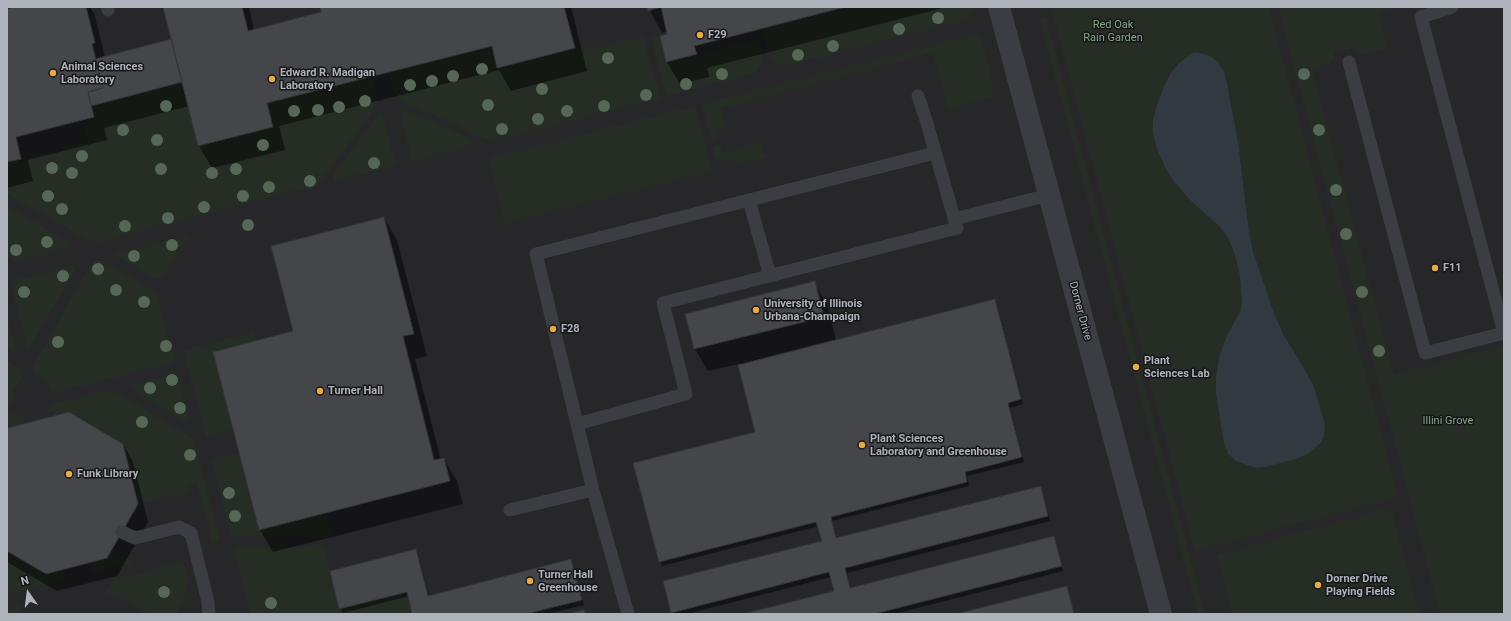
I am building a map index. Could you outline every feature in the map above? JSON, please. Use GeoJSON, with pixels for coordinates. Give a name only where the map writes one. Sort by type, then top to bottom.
{"type":"FeatureCollection","features":[{"type":"Feature","properties":{"kind":"street","name":"Dorner Drive"},"geometry":{"type":"LineString","coordinates":[[999,7],[1161,614]]}},
{"type":"Feature","properties":{"kind":"lane"},"geometry":{"type":"LineString","coordinates":[[1349,62],[1425,353],[1504,333],[1421,16],[1452,7]]}},
{"type":"Feature","properties":{"kind":"lane"},"geometry":{"type":"LineString","coordinates":[[577,424],[686,394],[664,303],[957,228],[918,96]]}},
{"type":"Feature","properties":{"kind":"lane"},"geometry":{"type":"LineString","coordinates":[[628,614],[593,490],[536,254],[935,153]]}},
{"type":"Feature","properties":{"kind":"lane"},"geometry":{"type":"LineString","coordinates":[[954,219],[1049,195]]}},
{"type":"Feature","properties":{"kind":"lane"},"geometry":{"type":"LineString","coordinates":[[749,200],[770,276]]}},
{"type":"Feature","properties":{"kind":"lane"},"geometry":{"type":"LineString","coordinates":[[510,510],[593,490]]}},
{"type":"Feature","properties":{"kind":"lane"},"geometry":{"type":"LineString","coordinates":[[122,532],[135,538],[179,527],[191,533],[208,602],[209,614]]}},
{"type":"Feature","properties":{"kind":"shaded area","name":"University of Illinois Urbana-Champaign"},"geometry":{"type":"Polygon","coordinates":[[[7,7],[1504,7],[1504,614],[7,614],[7,7]]]}},
{"type":"Feature","properties":{"kind":"shaded area"},"geometry":{"type":"Polygon","coordinates":[[[1197,52],[1212,57],[1218,62],[1225,73],[1238,142],[1249,232],[1253,252],[1274,313],[1283,334],[1314,387],[1325,424],[1324,437],[1309,453],[1296,459],[1265,467],[1257,468],[1247,465],[1236,461],[1228,454],[1223,439],[1216,393],[1216,377],[1220,354],[1227,336],[1241,310],[1242,301],[1240,276],[1235,255],[1228,238],[1220,227],[1189,199],[1172,179],[1157,149],[1153,133],[1153,120],[1156,108],[1164,86],[1171,73],[1178,64],[1192,53],[1197,52]]]}},
{"type":"Feature","properties":{"kind":"green space"},"geometry":{"type":"Polygon","coordinates":[[[845,7],[973,7],[973,9],[969,17],[963,20],[782,67],[782,65],[770,59],[762,28],[845,7]]]}},
{"type":"Feature","properties":{"kind":"green space","name":"Red Oak Rain Garden"},"geometry":{"type":"Polygon","coordinates":[[[1051,7],[1269,7],[1398,497],[1195,551],[1051,7]],[[1197,52],[1192,53],[1177,64],[1164,86],[1156,108],[1153,133],[1157,149],[1165,167],[1220,227],[1228,238],[1235,255],[1240,276],[1242,301],[1241,310],[1235,323],[1216,393],[1223,439],[1325,424],[1314,387],[1283,334],[1274,313],[1253,252],[1249,232],[1238,142],[1225,73],[1197,52]]]}},
{"type":"Feature","properties":{"kind":"green space","name":"Illini Grove"},"geometry":{"type":"Polygon","coordinates":[[[1278,7],[1396,7],[1379,12],[1387,46],[1383,51],[1364,54],[1360,53],[1355,47],[1334,53],[1334,57],[1330,64],[1312,70],[1394,375],[1504,346],[1504,614],[1440,614],[1378,380],[1379,379],[1377,377],[1278,7]]]}},
{"type":"Feature","properties":{"kind":"green space"},"geometry":{"type":"Polygon","coordinates":[[[1046,17],[1205,614],[1198,614],[1039,18],[1046,17]]]}},
{"type":"Feature","properties":{"kind":"green space"},"geometry":{"type":"Polygon","coordinates":[[[980,33],[993,83],[992,98],[948,110],[933,53],[721,108],[726,127],[716,129],[718,137],[711,140],[702,104],[980,33]]]}},
{"type":"Feature","properties":{"kind":"green space"},"geometry":{"type":"Polygon","coordinates":[[[643,36],[660,98],[491,141],[398,99],[395,94],[389,72],[492,47],[497,68],[575,48],[576,53],[643,36]]]}},
{"type":"Feature","properties":{"kind":"green space"},"geometry":{"type":"Polygon","coordinates":[[[660,36],[666,62],[758,39],[764,60],[756,73],[666,96],[651,38],[660,36]]]}},
{"type":"Feature","properties":{"kind":"green space"},"geometry":{"type":"Polygon","coordinates":[[[373,76],[379,101],[377,106],[317,185],[93,243],[7,194],[7,162],[88,142],[82,120],[94,117],[91,106],[182,82],[199,146],[273,127],[267,103],[373,76]]]}},
{"type":"Feature","properties":{"kind":"green space"},"geometry":{"type":"Polygon","coordinates":[[[695,106],[712,171],[505,223],[490,164],[493,157],[695,106]]]}},
{"type":"Feature","properties":{"kind":"green space"},"geometry":{"type":"Polygon","coordinates":[[[399,109],[406,110],[469,138],[473,141],[474,145],[412,161],[399,109]]]}},
{"type":"Feature","properties":{"kind":"green space"},"geometry":{"type":"Polygon","coordinates":[[[382,113],[396,165],[335,181],[333,175],[335,172],[377,117],[382,113]]]}},
{"type":"Feature","properties":{"kind":"green space"},"geometry":{"type":"Polygon","coordinates":[[[762,143],[766,158],[738,165],[737,163],[715,159],[712,146],[720,144],[722,152],[762,143]]]}},
{"type":"Feature","properties":{"kind":"green space"},"geometry":{"type":"Polygon","coordinates":[[[7,207],[68,241],[69,247],[15,262],[7,257],[7,207]]]}},
{"type":"Feature","properties":{"kind":"green space"},"geometry":{"type":"Polygon","coordinates":[[[189,235],[164,275],[160,278],[153,277],[114,254],[189,235]]]}},
{"type":"Feature","properties":{"kind":"green space"},"geometry":{"type":"Polygon","coordinates":[[[96,259],[104,262],[156,292],[175,362],[53,393],[48,383],[40,376],[34,375],[32,368],[91,264],[96,259]]]}},
{"type":"Feature","properties":{"kind":"green space"},"geometry":{"type":"Polygon","coordinates":[[[70,266],[74,267],[74,271],[28,351],[12,289],[19,279],[70,266]]]}},
{"type":"Feature","properties":{"kind":"green space"},"geometry":{"type":"Polygon","coordinates":[[[7,317],[17,354],[7,348],[7,317]]]}},
{"type":"Feature","properties":{"kind":"green space"},"geometry":{"type":"Polygon","coordinates":[[[254,332],[256,340],[213,352],[233,431],[206,437],[183,350],[254,332]]]}},
{"type":"Feature","properties":{"kind":"green space"},"geometry":{"type":"Polygon","coordinates":[[[7,361],[20,369],[23,378],[14,388],[13,392],[15,403],[7,405],[7,361]]]}},
{"type":"Feature","properties":{"kind":"green space"},"geometry":{"type":"Polygon","coordinates":[[[177,373],[189,417],[188,421],[183,420],[130,387],[132,384],[177,373]]]}},
{"type":"Feature","properties":{"kind":"green space"},"geometry":{"type":"Polygon","coordinates":[[[111,389],[194,439],[220,541],[212,543],[197,484],[187,486],[188,492],[138,504],[123,444],[69,412],[54,416],[50,405],[111,389]]]}},
{"type":"Feature","properties":{"kind":"green space"},"geometry":{"type":"Polygon","coordinates":[[[23,412],[25,423],[8,428],[7,430],[7,416],[23,412]]]}},
{"type":"Feature","properties":{"kind":"green space"},"geometry":{"type":"Polygon","coordinates":[[[239,453],[259,530],[326,513],[332,536],[319,539],[295,535],[275,537],[231,537],[212,460],[239,453]]]}},
{"type":"Feature","properties":{"kind":"green space","name":"Dorner Drive Playing Fields"},"geometry":{"type":"Polygon","coordinates":[[[1391,508],[1419,614],[1232,614],[1217,555],[1391,508]]]}},
{"type":"Feature","properties":{"kind":"green space"},"geometry":{"type":"Polygon","coordinates":[[[324,545],[330,571],[407,592],[412,614],[250,614],[233,548],[304,547],[324,545]]]}},
{"type":"Feature","properties":{"kind":"green space"},"geometry":{"type":"Polygon","coordinates":[[[112,550],[133,563],[92,573],[90,563],[107,558],[112,550]]]}},
{"type":"Feature","properties":{"kind":"green space"},"geometry":{"type":"Polygon","coordinates":[[[7,551],[46,574],[63,570],[66,580],[7,595],[7,551]]]}},
{"type":"Feature","properties":{"kind":"green space"},"geometry":{"type":"Polygon","coordinates":[[[182,562],[186,567],[189,577],[185,596],[176,614],[148,614],[125,599],[104,594],[113,580],[182,562]]]}},
{"type":"Feature","properties":{"kind":"green space"},"geometry":{"type":"Polygon","coordinates":[[[20,604],[21,608],[18,614],[7,614],[7,607],[20,604]]]}},
{"type":"Feature","properties":{"kind":"building","name":"Animal Sciences Laboratory"},"geometry":{"type":"Polygon","coordinates":[[[13,7],[86,7],[95,43],[92,44],[103,88],[88,92],[94,117],[16,137],[21,159],[7,162],[7,9],[13,7]]]}},
{"type":"Feature","properties":{"kind":"building","name":"Edward R. Madigan Laboratory"},"geometry":{"type":"Polygon","coordinates":[[[163,7],[242,7],[248,31],[321,12],[320,7],[564,7],[575,48],[497,68],[492,46],[267,103],[273,127],[198,146],[163,7]]]}},
{"type":"Feature","properties":{"kind":"building"},"geometry":{"type":"Polygon","coordinates":[[[647,7],[661,7],[648,11],[647,7]]]}},
{"type":"Feature","properties":{"kind":"building","name":"F29"},"geometry":{"type":"Polygon","coordinates":[[[661,7],[845,7],[694,46],[697,54],[666,62],[660,36],[667,34],[661,7]]]}},
{"type":"Feature","properties":{"kind":"building"},"geometry":{"type":"Polygon","coordinates":[[[171,39],[182,82],[91,106],[88,92],[103,88],[95,59],[171,39]]]}},
{"type":"Feature","properties":{"kind":"building","name":"Turner Hall"},"geometry":{"type":"Polygon","coordinates":[[[384,217],[414,334],[403,336],[434,460],[444,458],[450,481],[259,530],[213,352],[293,331],[271,246],[384,217]]]}},
{"type":"Feature","properties":{"kind":"building"},"geometry":{"type":"Polygon","coordinates":[[[815,281],[824,317],[694,349],[685,314],[815,281]]]}},
{"type":"Feature","properties":{"kind":"building","name":"Plant Sciences Laboratory and Greenhouse"},"geometry":{"type":"Polygon","coordinates":[[[995,299],[1021,399],[1008,403],[1022,457],[965,472],[967,482],[831,517],[836,538],[1041,486],[1048,516],[845,568],[850,588],[1054,536],[1062,566],[874,614],[743,614],[834,591],[829,572],[671,613],[663,581],[822,541],[816,522],[659,562],[633,463],[755,432],[738,365],[995,299]]]}},
{"type":"Feature","properties":{"kind":"building","name":"Funk Library"},"geometry":{"type":"Polygon","coordinates":[[[69,412],[123,444],[138,504],[107,558],[46,574],[7,551],[7,430],[8,428],[69,412]]]}},
{"type":"Feature","properties":{"kind":"building","name":"Turner Hall Greenhouse"},"geometry":{"type":"Polygon","coordinates":[[[416,549],[428,596],[571,559],[582,600],[526,614],[412,614],[407,592],[339,609],[330,571],[416,549]]]}},
{"type":"Feature","properties":{"kind":"building"},"geometry":{"type":"Polygon","coordinates":[[[1067,586],[1074,614],[956,614],[1067,586]]]}},
{"type":"Feature","properties":{"kind":"building","name":"Turner Hall Greenhouse"},"geometry":{"type":"Polygon","coordinates":[[[584,610],[585,614],[567,614],[584,610]]]}},
{"type":"Feature","properties":{"kind":"place","name":"F29"},"geometry":{"type":"Point","coordinates":[700,35]}},
{"type":"Feature","properties":{"kind":"place","name":"Animal Sciences Laboratory"},"geometry":{"type":"Point","coordinates":[53,73]}},
{"type":"Feature","properties":{"kind":"place","name":"Edward R. Madigan Laboratory"},"geometry":{"type":"Point","coordinates":[272,79]}},
{"type":"Feature","properties":{"kind":"place","name":"F11"},"geometry":{"type":"Point","coordinates":[1435,268]}},
{"type":"Feature","properties":{"kind":"place","name":"University of Illinois Urbana-Champaign"},"geometry":{"type":"Point","coordinates":[756,310]}},
{"type":"Feature","properties":{"kind":"place","name":"F28"},"geometry":{"type":"Point","coordinates":[553,329]}},
{"type":"Feature","properties":{"kind":"place","name":"Plant Sciences Lab"},"geometry":{"type":"Point","coordinates":[1136,367]}},
{"type":"Feature","properties":{"kind":"place","name":"Turner Hall"},"geometry":{"type":"Point","coordinates":[320,391]}},
{"type":"Feature","properties":{"kind":"place","name":"Plant Sciences Laboratory and Greenhouse"},"geometry":{"type":"Point","coordinates":[862,445]}},
{"type":"Feature","properties":{"kind":"place","name":"Funk Library"},"geometry":{"type":"Point","coordinates":[69,474]}},
{"type":"Feature","properties":{"kind":"place","name":"Turner Hall Greenhouse"},"geometry":{"type":"Point","coordinates":[530,581]}},
{"type":"Feature","properties":{"kind":"place","name":"Dorner Drive Playing Fields"},"geometry":{"type":"Point","coordinates":[1318,585]}}]}
